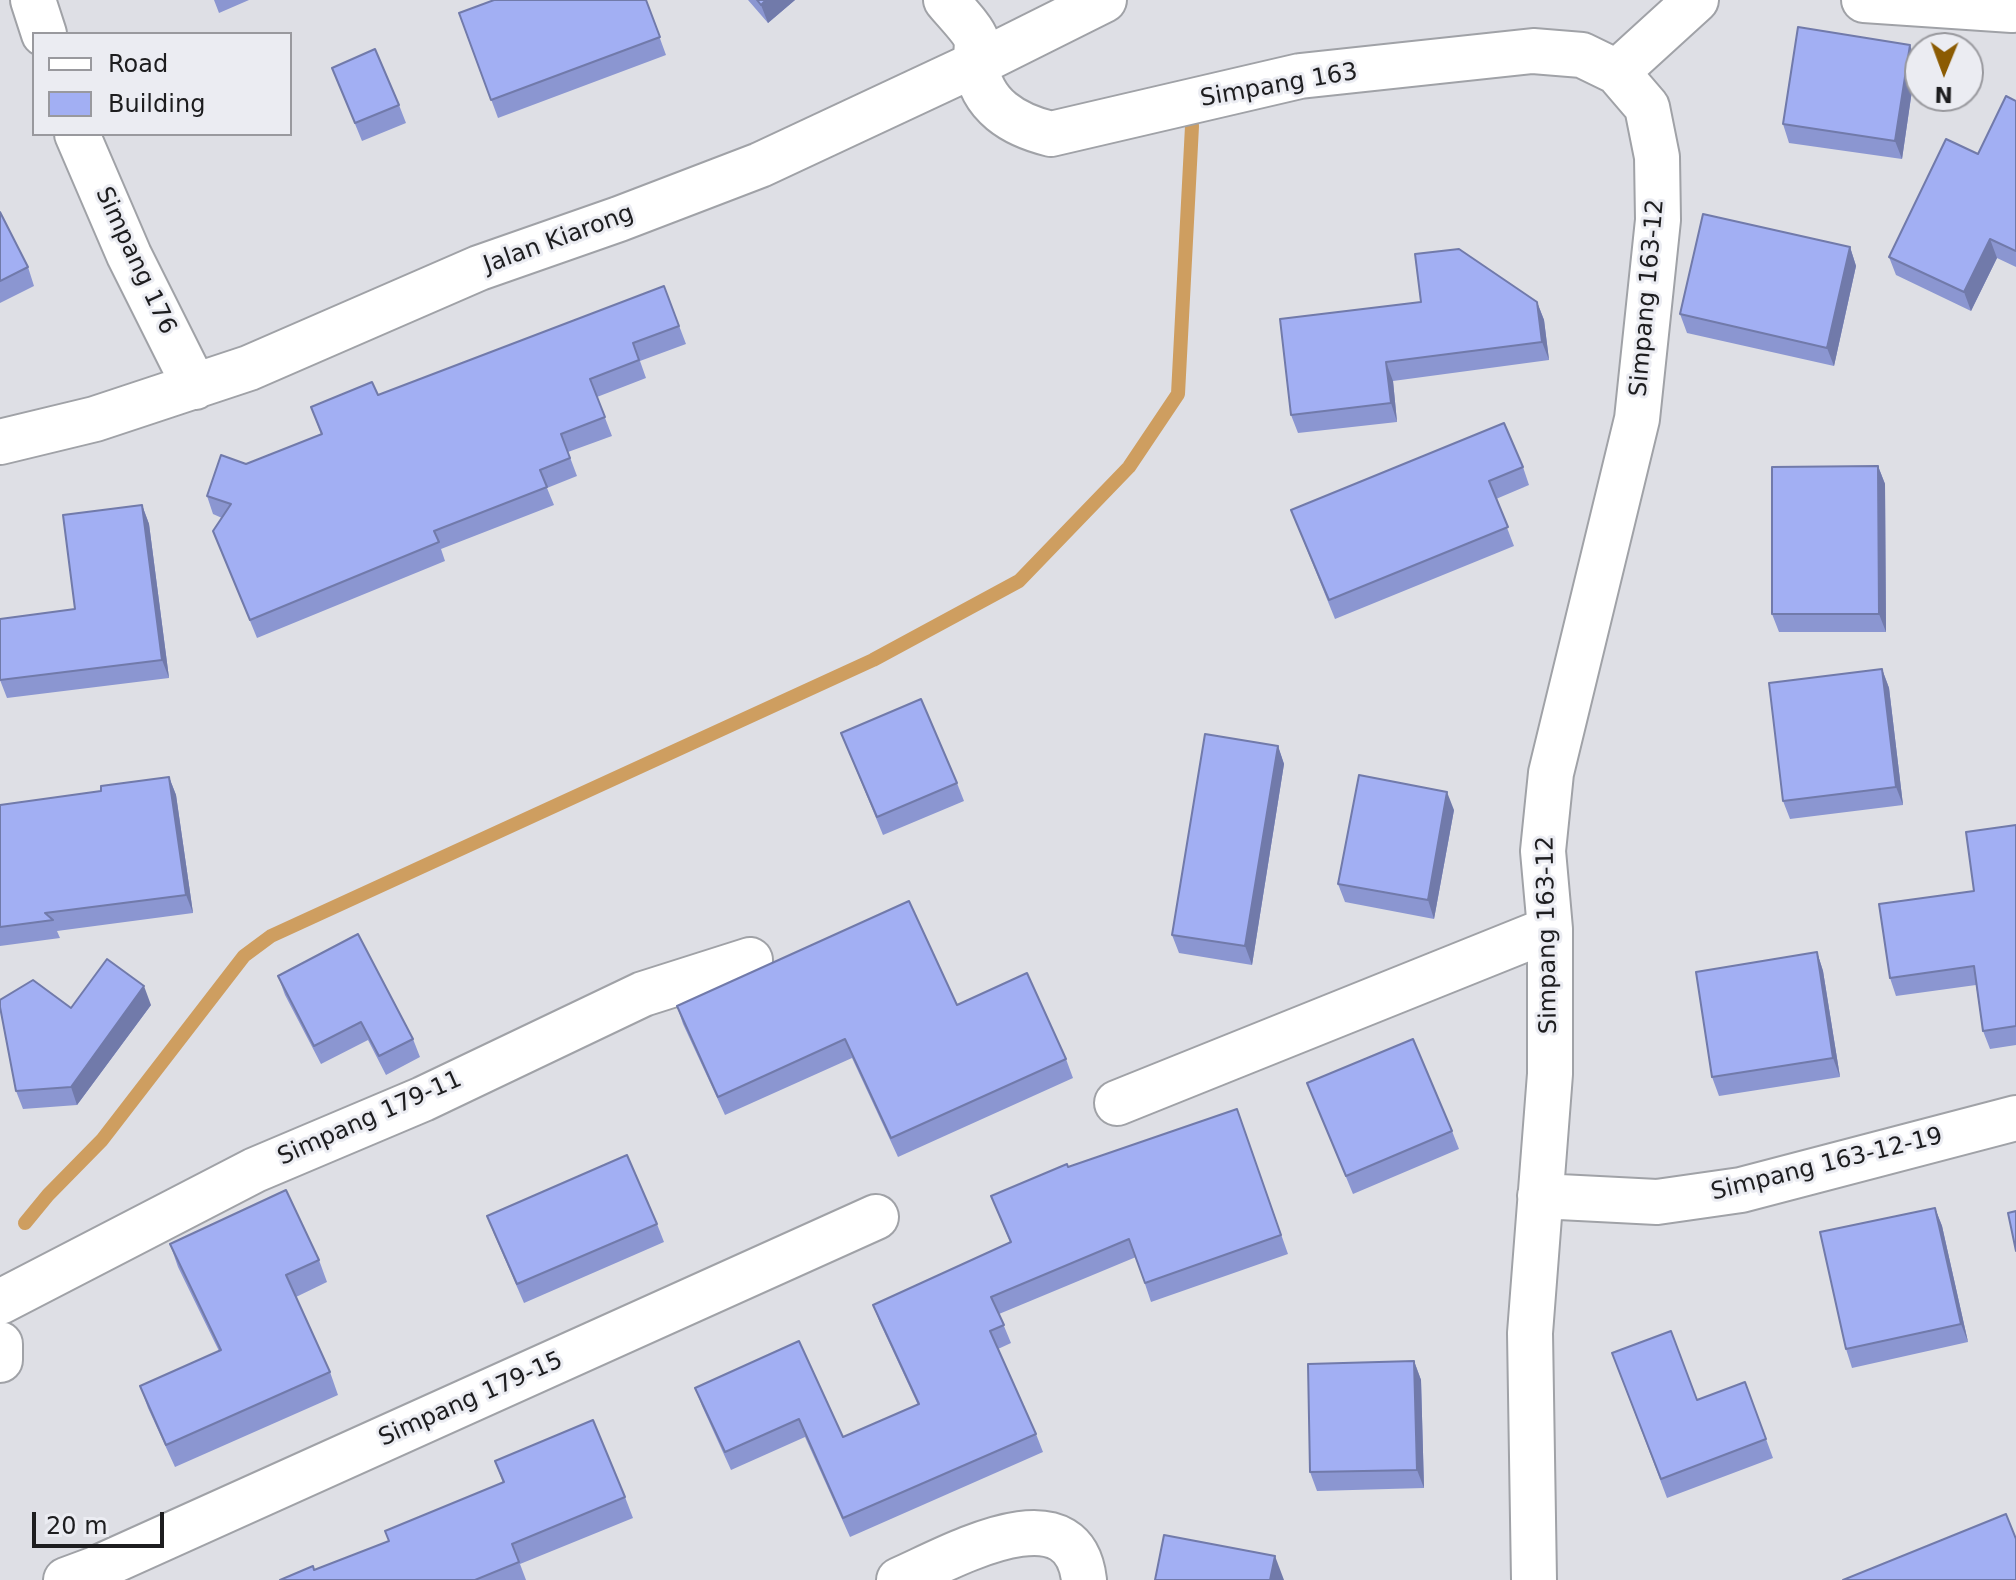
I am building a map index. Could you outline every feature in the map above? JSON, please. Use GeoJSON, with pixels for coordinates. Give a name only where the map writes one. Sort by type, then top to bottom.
{"type":"FeatureCollection","features":[{"type":"Feature","properties":{"kind":"street"},"geometry":{"type":"LineString","coordinates":[[33,0],[43,32]]}},
{"type":"Feature","properties":{"kind":"street","name":"Simpang 163"},"geometry":{"type":"LineString","coordinates":[[946,0],[976,38],[976,64],[982,91],[1003,114],[1025,128],[1051,134],[1315,75],[1533,51],[1582,55],[1617,72]]}},
{"type":"Feature","properties":{"kind":"street","name":"Jalan Kiarong"},"geometry":{"type":"LineString","coordinates":[[0,442],[95,419],[249,368],[479,268],[760,165],[1104,0]]}},
{"type":"Feature","properties":{"kind":"street"},"geometry":{"type":"LineString","coordinates":[[1617,72],[1696,0]]}},
{"type":"Feature","properties":{"kind":"street"},"geometry":{"type":"LineString","coordinates":[[1864,0],[2012,10]]}},
{"type":"Feature","properties":{"kind":"street","name":"Simpang 163-12"},"geometry":{"type":"LineString","coordinates":[[1534,1580],[1530,1333],[1550,1074],[1550,929],[1543,851],[1551,773],[1637,419],[1658,220],[1657,157],[1647,107],[1617,72]]}},
{"type":"Feature","properties":{"kind":"street","name":"Simpang 176"},"geometry":{"type":"LineString","coordinates":[[78,136],[129,255],[195,387]]}},
{"type":"Feature","properties":{"kind":"street"},"geometry":{"type":"LineString","coordinates":[[1117,1103],[1550,929]]}},
{"type":"Feature","properties":{"kind":"street","name":"Simpang 179-11"},"geometry":{"type":"LineString","coordinates":[[0,1302],[255,1170],[423,1099],[643,994],[750,960]]}},
{"type":"Feature","properties":{"kind":"street","name":"Simpang 163-12-19"},"geometry":{"type":"LineString","coordinates":[[1540,1196],[1657,1202],[1741,1190],[2016,1118]]}},
{"type":"Feature","properties":{"kind":"street","name":"Simpang 179-15"},"geometry":{"type":"LineString","coordinates":[[66,1580],[876,1217]]}},
{"type":"Feature","properties":{"kind":"street"},"geometry":{"type":"LineString","coordinates":[[0,1344],[0,1360]]}},
{"type":"Feature","properties":{"kind":"street"},"geometry":{"type":"LineString","coordinates":[[899,1580],[1006,1534],[1037,1531],[1066,1541],[1082,1564],[1084,1580]]}},
{"type":"Feature","properties":{"kind":"building"},"geometry":{"type":"Polygon","coordinates":[[[494,0],[646,0],[660,37],[491,100],[459,13],[494,0]]]}},
{"type":"Feature","properties":{"kind":"building"},"geometry":{"type":"Polygon","coordinates":[[[1798,27],[1904,44],[1904,83],[1895,141],[1783,124],[1798,27]]]}},
{"type":"Feature","properties":{"kind":"building"},"geometry":{"type":"Polygon","coordinates":[[[375,49],[399,105],[355,123],[332,68],[375,49]]]}},
{"type":"Feature","properties":{"kind":"building"},"geometry":{"type":"Polygon","coordinates":[[[2006,96],[2016,101],[2016,251],[1990,239],[1964,292],[1889,257],[1946,139],[1978,154],[2006,96]]]}},
{"type":"Feature","properties":{"kind":"building"},"geometry":{"type":"Polygon","coordinates":[[[0,212],[28,267],[0,281],[0,212]]]}},
{"type":"Feature","properties":{"kind":"building"},"geometry":{"type":"Polygon","coordinates":[[[1703,214],[1850,247],[1827,348],[1680,314],[1703,214]]]}},
{"type":"Feature","properties":{"kind":"building"},"geometry":{"type":"Polygon","coordinates":[[[1459,249],[1537,302],[1542,342],[1386,362],[1391,403],[1291,415],[1280,319],[1421,302],[1415,254],[1459,249]]]}},
{"type":"Feature","properties":{"kind":"building"},"geometry":{"type":"Polygon","coordinates":[[[664,286],[679,326],[633,343],[639,360],[590,379],[605,417],[561,434],[570,458],[540,470],[547,487],[434,531],[439,542],[250,620],[213,531],[231,504],[207,496],[221,455],[246,464],[322,434],[311,407],[372,382],[378,395],[664,286]]]}},
{"type":"Feature","properties":{"kind":"building"},"geometry":{"type":"Polygon","coordinates":[[[1504,423],[1523,467],[1489,481],[1508,527],[1329,600],[1291,510],[1504,423]]]}},
{"type":"Feature","properties":{"kind":"building"},"geometry":{"type":"Polygon","coordinates":[[[1878,466],[1879,614],[1772,614],[1772,467],[1878,466]]]}},
{"type":"Feature","properties":{"kind":"building"},"geometry":{"type":"Polygon","coordinates":[[[142,505],[162,660],[0,680],[0,619],[75,609],[63,515],[142,505]]]}},
{"type":"Feature","properties":{"kind":"building"},"geometry":{"type":"Polygon","coordinates":[[[1882,669],[1896,787],[1783,801],[1769,683],[1882,669]]]}},
{"type":"Feature","properties":{"kind":"building"},"geometry":{"type":"Polygon","coordinates":[[[921,699],[957,783],[877,817],[841,733],[921,699]]]}},
{"type":"Feature","properties":{"kind":"building"},"geometry":{"type":"Polygon","coordinates":[[[1205,734],[1278,746],[1245,946],[1172,935],[1205,734]]]}},
{"type":"Feature","properties":{"kind":"building"},"geometry":{"type":"Polygon","coordinates":[[[1359,775],[1447,792],[1428,900],[1338,884],[1359,775]]]}},
{"type":"Feature","properties":{"kind":"building"},"geometry":{"type":"Polygon","coordinates":[[[169,777],[186,895],[45,913],[53,920],[0,927],[0,805],[101,791],[101,786],[169,777]]]}},
{"type":"Feature","properties":{"kind":"building"},"geometry":{"type":"Polygon","coordinates":[[[2016,825],[2016,1026],[1983,1031],[1974,966],[1890,978],[1879,904],[1974,891],[1966,832],[2016,825]]]}},
{"type":"Feature","properties":{"kind":"building"},"geometry":{"type":"Polygon","coordinates":[[[909,901],[957,1005],[1027,973],[1066,1059],[891,1138],[845,1039],[718,1097],[677,1006],[909,901]]]}},
{"type":"Feature","properties":{"kind":"building"},"geometry":{"type":"Polygon","coordinates":[[[358,934],[413,1039],[379,1056],[361,1022],[314,1046],[278,976],[358,934]]]}},
{"type":"Feature","properties":{"kind":"building"},"geometry":{"type":"Polygon","coordinates":[[[1817,952],[1833,1058],[1712,1077],[1696,972],[1817,952]]]}},
{"type":"Feature","properties":{"kind":"building"},"geometry":{"type":"Polygon","coordinates":[[[107,959],[144,986],[71,1087],[16,1091],[0,1000],[33,980],[71,1008],[107,959]]]}},
{"type":"Feature","properties":{"kind":"building"},"geometry":{"type":"Polygon","coordinates":[[[1413,1039],[1452,1131],[1346,1176],[1307,1083],[1413,1039]]]}},
{"type":"Feature","properties":{"kind":"building"},"geometry":{"type":"Polygon","coordinates":[[[1237,1109],[1281,1235],[1145,1283],[1129,1239],[991,1297],[1004,1325],[990,1331],[1036,1434],[843,1518],[799,1419],[725,1452],[695,1388],[799,1341],[843,1437],[919,1404],[873,1305],[1011,1242],[991,1196],[1067,1164],[1068,1167],[1237,1109]]]}},
{"type":"Feature","properties":{"kind":"building"},"geometry":{"type":"Polygon","coordinates":[[[627,1155],[657,1224],[517,1284],[487,1216],[627,1155]]]}},
{"type":"Feature","properties":{"kind":"building"},"geometry":{"type":"Polygon","coordinates":[[[286,1190],[319,1260],[286,1275],[330,1372],[166,1445],[140,1386],[221,1350],[170,1244],[286,1190]]]}},
{"type":"Feature","properties":{"kind":"building"},"geometry":{"type":"Polygon","coordinates":[[[1935,1208],[1961,1324],[1846,1349],[1820,1232],[1935,1208]]]}},
{"type":"Feature","properties":{"kind":"building"},"geometry":{"type":"Polygon","coordinates":[[[2016,1211],[2016,1251],[2008,1213],[2016,1211]]]}},
{"type":"Feature","properties":{"kind":"building"},"geometry":{"type":"Polygon","coordinates":[[[1671,1331],[1697,1400],[1745,1382],[1766,1439],[1661,1479],[1612,1353],[1671,1331]]]}},
{"type":"Feature","properties":{"kind":"building"},"geometry":{"type":"Polygon","coordinates":[[[1414,1361],[1417,1470],[1310,1472],[1308,1364],[1414,1361]]]}},
{"type":"Feature","properties":{"kind":"building"},"geometry":{"type":"Polygon","coordinates":[[[593,1420],[625,1497],[512,1544],[519,1562],[475,1580],[280,1580],[389,1541],[385,1531],[504,1482],[495,1461],[593,1420]]]}},
{"type":"Feature","properties":{"kind":"building"},"geometry":{"type":"Polygon","coordinates":[[[2006,1514],[2016,1539],[2016,1580],[1843,1580],[2006,1514]]]}},
{"type":"Feature","properties":{"kind":"building"},"geometry":{"type":"Polygon","coordinates":[[[1164,1535],[1275,1556],[1270,1580],[1155,1580],[1164,1535]]]}},
{"type":"Feature","properties":{"kind":"waterway"},"geometry":{"type":"LineString","coordinates":[[25,1223],[102,1140],[244,956],[271,936],[873,660],[1019,581],[1129,467],[1178,394],[1192,126]]}}]}
